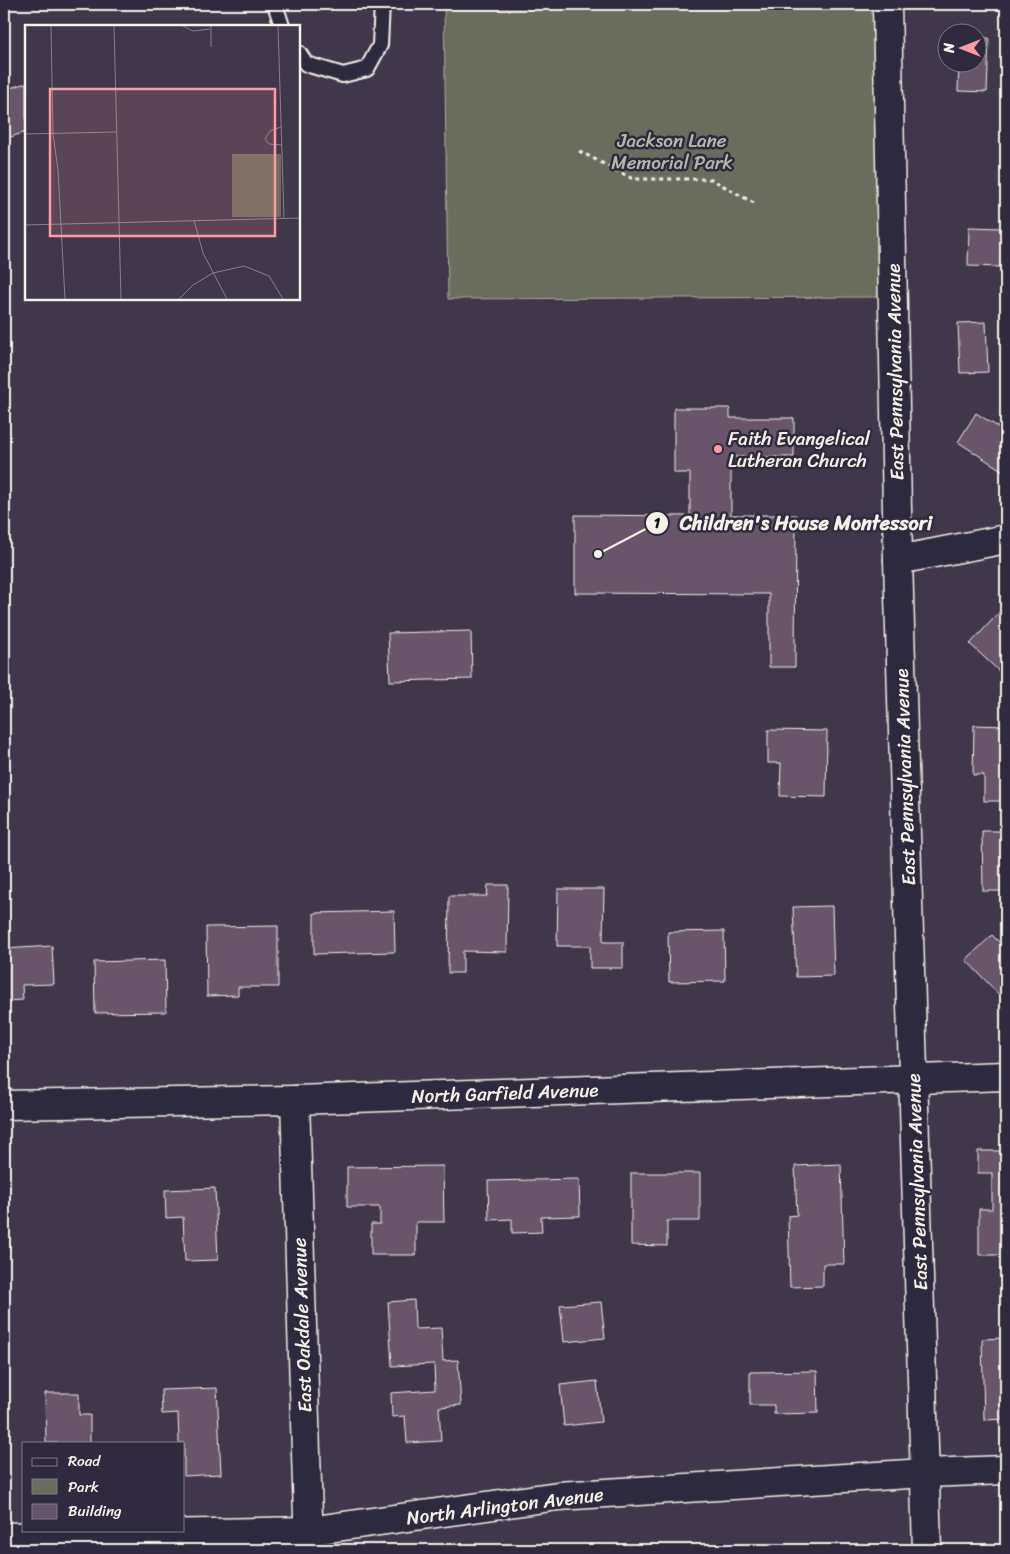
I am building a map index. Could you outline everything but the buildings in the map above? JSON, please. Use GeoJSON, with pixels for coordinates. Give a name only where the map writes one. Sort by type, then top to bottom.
{"type":"FeatureCollection","features":[{"type":"Feature","properties":{"kind":"street","name":"East Pennsylvania Avenue"},"geometry":{"type":"LineString","coordinates":[[887,4],[898,560],[927,1550]]}},
{"type":"Feature","properties":{"kind":"street"},"geometry":{"type":"LineString","coordinates":[[898,560],[1006,539]]}},
{"type":"Feature","properties":{"kind":"street","name":"North Garfield Avenue"},"geometry":{"type":"LineString","coordinates":[[4,1105],[295,1100],[1006,1076]]}},
{"type":"Feature","properties":{"kind":"street","name":"East Oakdale Avenue"},"geometry":{"type":"LineString","coordinates":[[295,1100],[308,1541]]}},
{"type":"Feature","properties":{"kind":"street","name":"North Arlington Avenue"},"geometry":{"type":"LineString","coordinates":[[4,1537],[308,1541],[558,1496],[925,1473],[1006,1470]]}},
{"type":"Feature","properties":{"kind":"lane"},"geometry":{"type":"LineString","coordinates":[[275,4],[282,25]]}},
{"type":"Feature","properties":{"kind":"lane"},"geometry":{"type":"LineString","coordinates":[[300,55],[306,64],[343,75],[367,69],[380,45],[382,4]]}},
{"type":"Feature","properties":{"kind":"path"},"geometry":{"type":"LineString","coordinates":[[579,151],[633,179],[711,179],[754,202]]}},
{"type":"Feature","properties":{"kind":"green space","name":"Jackson Lane Memorial Park"},"geometry":{"type":"Polygon","coordinates":[[[444,4],[878,4],[878,297],[448,299],[444,4]]]}},
{"type":"Feature","properties":{"kind":"place","name":"Faith Evangelical Lutheran Church"},"geometry":{"type":"Point","coordinates":[718,449]}},
{"type":"Feature","properties":{"kind":"place","name":"Children's House Montessori"},"geometry":{"type":"Point","coordinates":[598,554]}}]}
